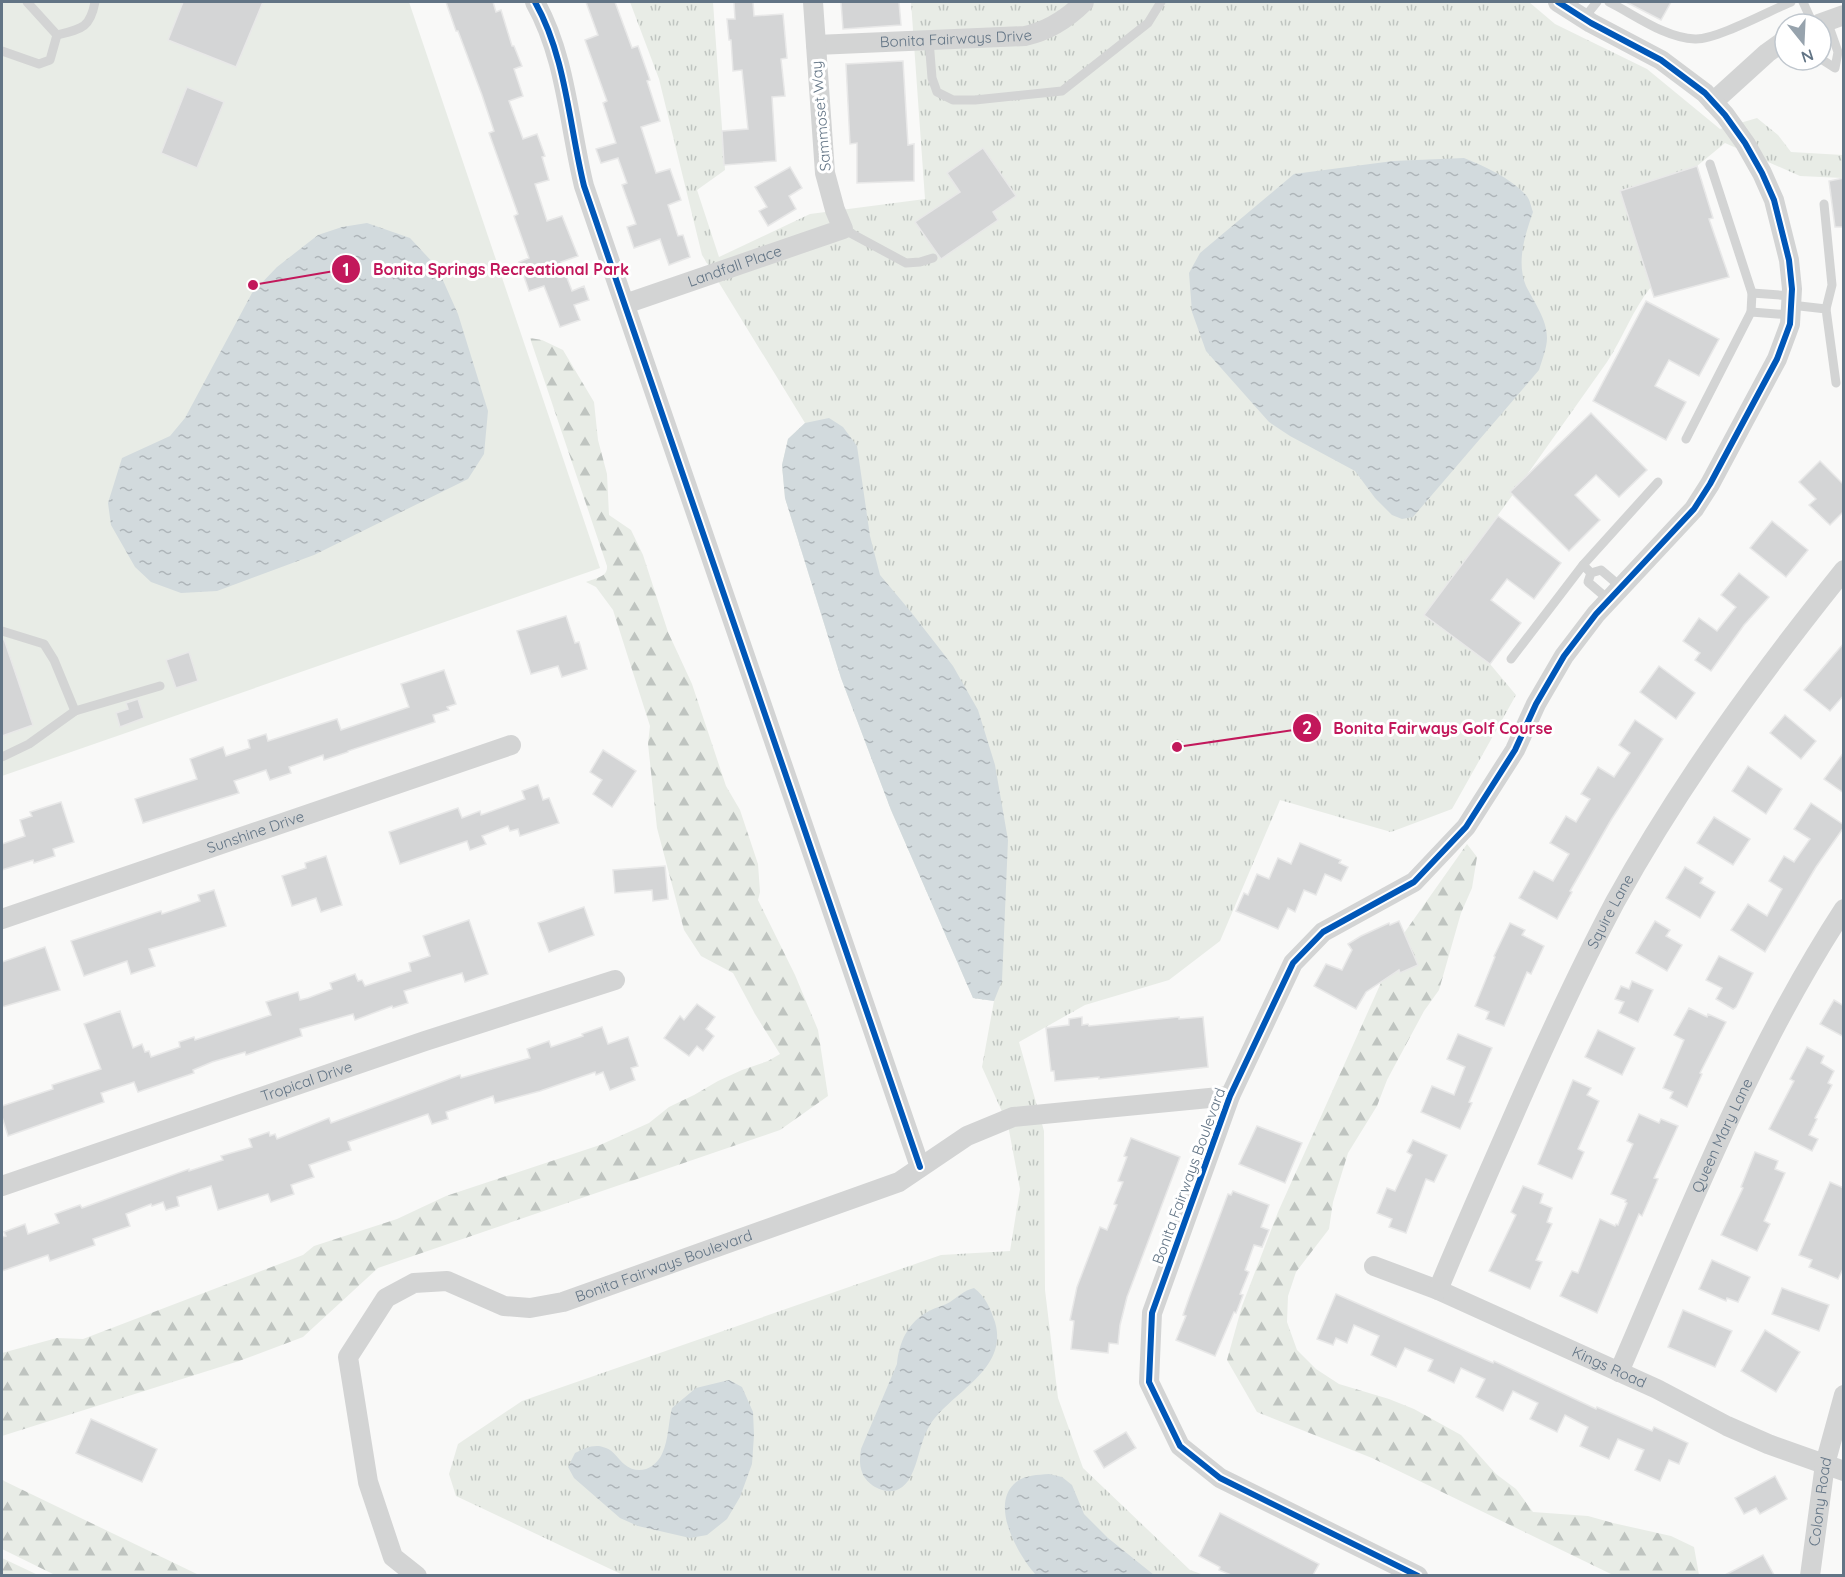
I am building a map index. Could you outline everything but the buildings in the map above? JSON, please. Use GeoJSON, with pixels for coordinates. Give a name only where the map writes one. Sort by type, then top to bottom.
{"type":"FeatureCollection","features":[{"type":"Feature","properties":{"kind":"street"},"geometry":{"type":"LineString","coordinates":[[535,2],[548,28],[565,86],[574,147],[584,186],[920,1167]]}},
{"type":"Feature","properties":{"kind":"street","name":"Sammoset Way"},"geometry":{"type":"LineString","coordinates":[[813,2],[825,173],[835,210],[843,229]]}},
{"type":"Feature","properties":{"kind":"street","name":"Bonita Fairways Drive"},"geometry":{"type":"LineString","coordinates":[[816,45],[1025,36],[1042,33],[1060,22],[1084,2]]}},
{"type":"Feature","properties":{"kind":"street","name":"Bonita Fairways Boulevard"},"geometry":{"type":"LineString","coordinates":[[1418,1575],[1220,1478],[1180,1446],[1149,1382],[1152,1313],[1230,1095],[1293,963],[1323,932],[1414,882],[1466,827],[1515,750],[1536,704],[1564,657],[1615,593],[1694,509],[1710,484],[1777,359],[1790,324],[1790,260],[1774,200],[1745,143],[1705,93],[1661,60],[1558,2]]}},
{"type":"Feature","properties":{"kind":"street"},"geometry":{"type":"LineString","coordinates":[[1713,102],[1773,49]]}},
{"type":"Feature","properties":{"kind":"street","name":"Landfall Place"},"geometry":{"type":"LineString","coordinates":[[625,304],[843,229]]}},
{"type":"Feature","properties":{"kind":"street","name":"Squire Lane"},"geometry":{"type":"LineString","coordinates":[[1438,1290],[1561,1009],[1616,901],[1666,815],[1722,729],[1784,645],[1844,570]]}},
{"type":"Feature","properties":{"kind":"street","name":"Sunshine Drive"},"geometry":{"type":"LineString","coordinates":[[2,919],[511,745]]}},
{"type":"Feature","properties":{"kind":"street","name":"Queen Mary Lane"},"geometry":{"type":"LineString","coordinates":[[1619,1372],[1719,1143],[1772,1032],[1822,942],[1844,909]]}},
{"type":"Feature","properties":{"kind":"street","name":"Tropical Drive"},"geometry":{"type":"LineString","coordinates":[[2,1186],[414,1045],[615,980]]}},
{"type":"Feature","properties":{"kind":"street","name":"Bonita Fairways Boulevard"},"geometry":{"type":"LineString","coordinates":[[417,1575],[393,1557],[368,1482],[348,1357],[386,1298],[414,1283],[447,1281],[504,1306],[530,1308],[563,1302],[899,1182],[967,1136],[1013,1117],[1230,1095]]}},
{"type":"Feature","properties":{"kind":"street","name":"Kings Road"},"geometry":{"type":"LineString","coordinates":[[1374,1266],[1438,1290],[1619,1372],[1757,1440],[1834,1468]]}},
{"type":"Feature","properties":{"kind":"street","name":"Colony Road"},"geometry":{"type":"LineString","coordinates":[[1810,1575],[1834,1468],[1844,1395]]}},
{"type":"Feature","properties":{"kind":"lane"},"geometry":{"type":"LineString","coordinates":[[27,2],[57,35]]}},
{"type":"Feature","properties":{"kind":"lane"},"geometry":{"type":"LineString","coordinates":[[57,35],[81,28],[91,18],[94,2]]}},
{"type":"Feature","properties":{"kind":"lane"},"geometry":{"type":"LineString","coordinates":[[929,40],[932,78],[937,92],[953,100],[975,100],[1062,91],[1148,23],[1161,2]]}},
{"type":"Feature","properties":{"kind":"lane"},"geometry":{"type":"LineString","coordinates":[[1584,18],[1597,2]]}},
{"type":"Feature","properties":{"kind":"lane"},"geometry":{"type":"LineString","coordinates":[[1609,2],[1674,35],[1696,39],[1723,32],[1791,2]]}},
{"type":"Feature","properties":{"kind":"lane"},"geometry":{"type":"LineString","coordinates":[[1803,2],[1815,12]]}},
{"type":"Feature","properties":{"kind":"lane"},"geometry":{"type":"LineString","coordinates":[[2,51],[39,64],[50,60],[57,35]]}},
{"type":"Feature","properties":{"kind":"lane"},"geometry":{"type":"LineString","coordinates":[[1833,40],[1838,52],[1839,67]]}},
{"type":"Feature","properties":{"kind":"lane"},"geometry":{"type":"LineString","coordinates":[[1686,439],[1750,312],[1752,293],[1710,164]]}},
{"type":"Feature","properties":{"kind":"lane"},"geometry":{"type":"LineString","coordinates":[[1824,204],[1832,285],[1826,309],[1836,382]]}},
{"type":"Feature","properties":{"kind":"lane"},"geometry":{"type":"LineString","coordinates":[[843,229],[906,263],[933,258]]}},
{"type":"Feature","properties":{"kind":"lane"},"geometry":{"type":"LineString","coordinates":[[1752,293],[1791,305],[1826,309]]}},
{"type":"Feature","properties":{"kind":"lane"},"geometry":{"type":"LineString","coordinates":[[1750,312],[1791,305]]}},
{"type":"Feature","properties":{"kind":"lane"},"geometry":{"type":"LineString","coordinates":[[1511,659],[1583,566],[1658,482]]}},
{"type":"Feature","properties":{"kind":"lane"},"geometry":{"type":"LineString","coordinates":[[1583,566],[1591,573]]}},
{"type":"Feature","properties":{"kind":"lane"},"geometry":{"type":"LineString","coordinates":[[1591,573],[1601,570],[1615,593]]}},
{"type":"Feature","properties":{"kind":"lane"},"geometry":{"type":"LineString","coordinates":[[1591,573],[1588,582],[1615,593]]}},
{"type":"Feature","properties":{"kind":"lane"},"geometry":{"type":"LineString","coordinates":[[2,631],[44,644],[54,660],[75,711]]}},
{"type":"Feature","properties":{"kind":"lane"},"geometry":{"type":"LineString","coordinates":[[2,757],[29,744],[75,711],[160,686]]}},
{"type":"Feature","properties":{"kind":"green space"},"geometry":{"type":"Polygon","coordinates":[[[2,2],[409,2],[600,568],[2,776],[2,2]]]}},
{"type":"Feature","properties":{"kind":"green space"},"geometry":{"type":"Polygon","coordinates":[[[630,2],[713,2],[725,170],[697,190],[719,257],[810,214],[925,199],[911,2],[1529,2],[1555,24],[1647,69],[1720,129],[1757,118],[1778,135],[1791,152],[1843,155],[1843,178],[1800,176],[1725,143],[1697,166],[1620,191],[1651,287],[1607,362],[1424,615],[1490,664],[1516,695],[1452,809],[1391,832],[1280,800],[1220,941],[1169,980],[1085,1005],[1019,1042],[1044,1131],[1045,1290],[1058,1398],[1083,1468],[1190,1570],[1204,1575],[623,1575],[456,1496],[449,1474],[458,1444],[522,1401],[941,1255],[1010,1251],[1020,1189],[1008,1125],[982,1067],[994,1001],[973,998],[891,810],[841,678],[785,498],[782,465],[788,439],[805,423],[702,255],[659,79],[630,2]]]}},
{"type":"Feature","properties":{"kind":"green space"},"geometry":{"type":"Polygon","coordinates":[[[530,338],[542,340],[563,350],[594,402],[598,440],[607,474],[609,515],[631,530],[643,555],[668,632],[692,684],[726,786],[740,810],[758,864],[760,892],[758,900],[795,975],[818,1030],[828,1096],[780,1130],[378,1268],[303,1337],[239,1361],[2,1436],[2,1353],[57,1338],[83,1339],[303,1255],[314,1246],[397,1219],[446,1196],[600,1145],[649,1123],[669,1107],[718,1081],[780,1054],[733,973],[701,956],[684,930],[657,828],[648,744],[650,726],[613,610],[596,587],[586,582],[606,573],[607,566],[530,338]]]}},
{"type":"Feature","properties":{"kind":"green space"},"geometry":{"type":"Polygon","coordinates":[[[1467,844],[1477,857],[1472,888],[1461,913],[1439,990],[1424,1011],[1387,1080],[1377,1106],[1348,1153],[1333,1202],[1329,1229],[1296,1272],[1288,1296],[1287,1322],[1297,1350],[1316,1369],[1339,1384],[1414,1409],[1461,1435],[1496,1474],[1516,1489],[1533,1512],[1588,1516],[1671,1536],[1694,1547],[1699,1575],[1613,1575],[1372,1458],[1257,1412],[1227,1360],[1242,1306],[1278,1212],[1402,936],[1467,844]]]}},
{"type":"Feature","properties":{"kind":"green space"},"geometry":{"type":"Polygon","coordinates":[[[2,1480],[199,1575],[55,1575],[2,1549],[2,1480]]]}},
{"type":"Feature","properties":{"kind":"green space"},"geometry":{"type":"Polygon","coordinates":[[[2,1558],[38,1575],[2,1575],[2,1558]]]}},
{"type":"Feature","properties":{"kind":"water"},"geometry":{"type":"Polygon","coordinates":[[[1464,158],[1505,178],[1528,199],[1533,212],[1522,258],[1523,277],[1545,324],[1546,346],[1539,370],[1413,517],[1402,519],[1392,515],[1375,498],[1355,471],[1269,422],[1206,351],[1192,312],[1189,273],[1200,253],[1294,174],[1393,161],[1464,158]]]}},
{"type":"Feature","properties":{"kind":"water"},"geometry":{"type":"Polygon","coordinates":[[[367,223],[410,238],[437,267],[458,314],[488,411],[484,454],[468,479],[314,555],[217,591],[181,593],[151,582],[135,567],[111,525],[108,503],[122,458],[170,436],[185,418],[252,293],[277,267],[318,235],[342,227],[367,223]]]}},
{"type":"Feature","properties":{"kind":"water"},"geometry":{"type":"Polygon","coordinates":[[[829,418],[843,427],[857,446],[870,536],[880,575],[953,666],[978,710],[995,765],[1008,840],[1002,981],[994,1001],[973,998],[891,810],[841,678],[785,498],[782,465],[788,439],[805,423],[829,418]]]}},
{"type":"Feature","properties":{"kind":"water"},"geometry":{"type":"Polygon","coordinates":[[[974,1288],[985,1299],[995,1322],[997,1339],[994,1354],[976,1379],[930,1425],[914,1469],[905,1484],[894,1491],[877,1488],[864,1477],[860,1463],[861,1449],[897,1364],[902,1340],[915,1321],[974,1288]]]}},
{"type":"Feature","properties":{"kind":"water"},"geometry":{"type":"Polygon","coordinates":[[[729,1380],[742,1387],[753,1412],[752,1464],[740,1497],[727,1519],[707,1535],[690,1538],[638,1526],[620,1518],[574,1478],[568,1467],[575,1453],[594,1446],[609,1449],[629,1468],[640,1470],[651,1467],[662,1454],[672,1408],[696,1388],[729,1380]]]}},
{"type":"Feature","properties":{"kind":"water"},"geometry":{"type":"Polygon","coordinates":[[[1049,1474],[1062,1477],[1072,1485],[1084,1514],[1108,1538],[1154,1575],[1036,1575],[1015,1544],[1006,1518],[1005,1505],[1007,1494],[1018,1481],[1030,1476],[1049,1474]]]}},
{"type":"Feature","properties":{"kind":"cycle path"},"geometry":{"type":"LineString","coordinates":[[535,2],[554,45],[566,92],[584,186],[920,1167]]}},
{"type":"Feature","properties":{"kind":"cycle path"},"geometry":{"type":"LineString","coordinates":[[1418,1576],[1220,1478],[1180,1446],[1149,1382],[1152,1313],[1230,1096],[1293,963],[1323,932],[1414,882],[1466,827],[1515,750],[1536,704],[1564,656],[1596,614],[1694,509],[1710,484],[1777,359],[1790,324],[1792,289],[1789,260],[1774,200],[1745,143],[1725,115],[1705,93],[1661,60],[1591,23],[1558,2]]}},
{"type":"Feature","properties":{"kind":"place","name":"Bonita Springs Recreational Park"},"geometry":{"type":"Point","coordinates":[253,285]}},
{"type":"Feature","properties":{"kind":"place","name":"Bonita Fairways Golf Course"},"geometry":{"type":"Point","coordinates":[1177,747]}}]}
